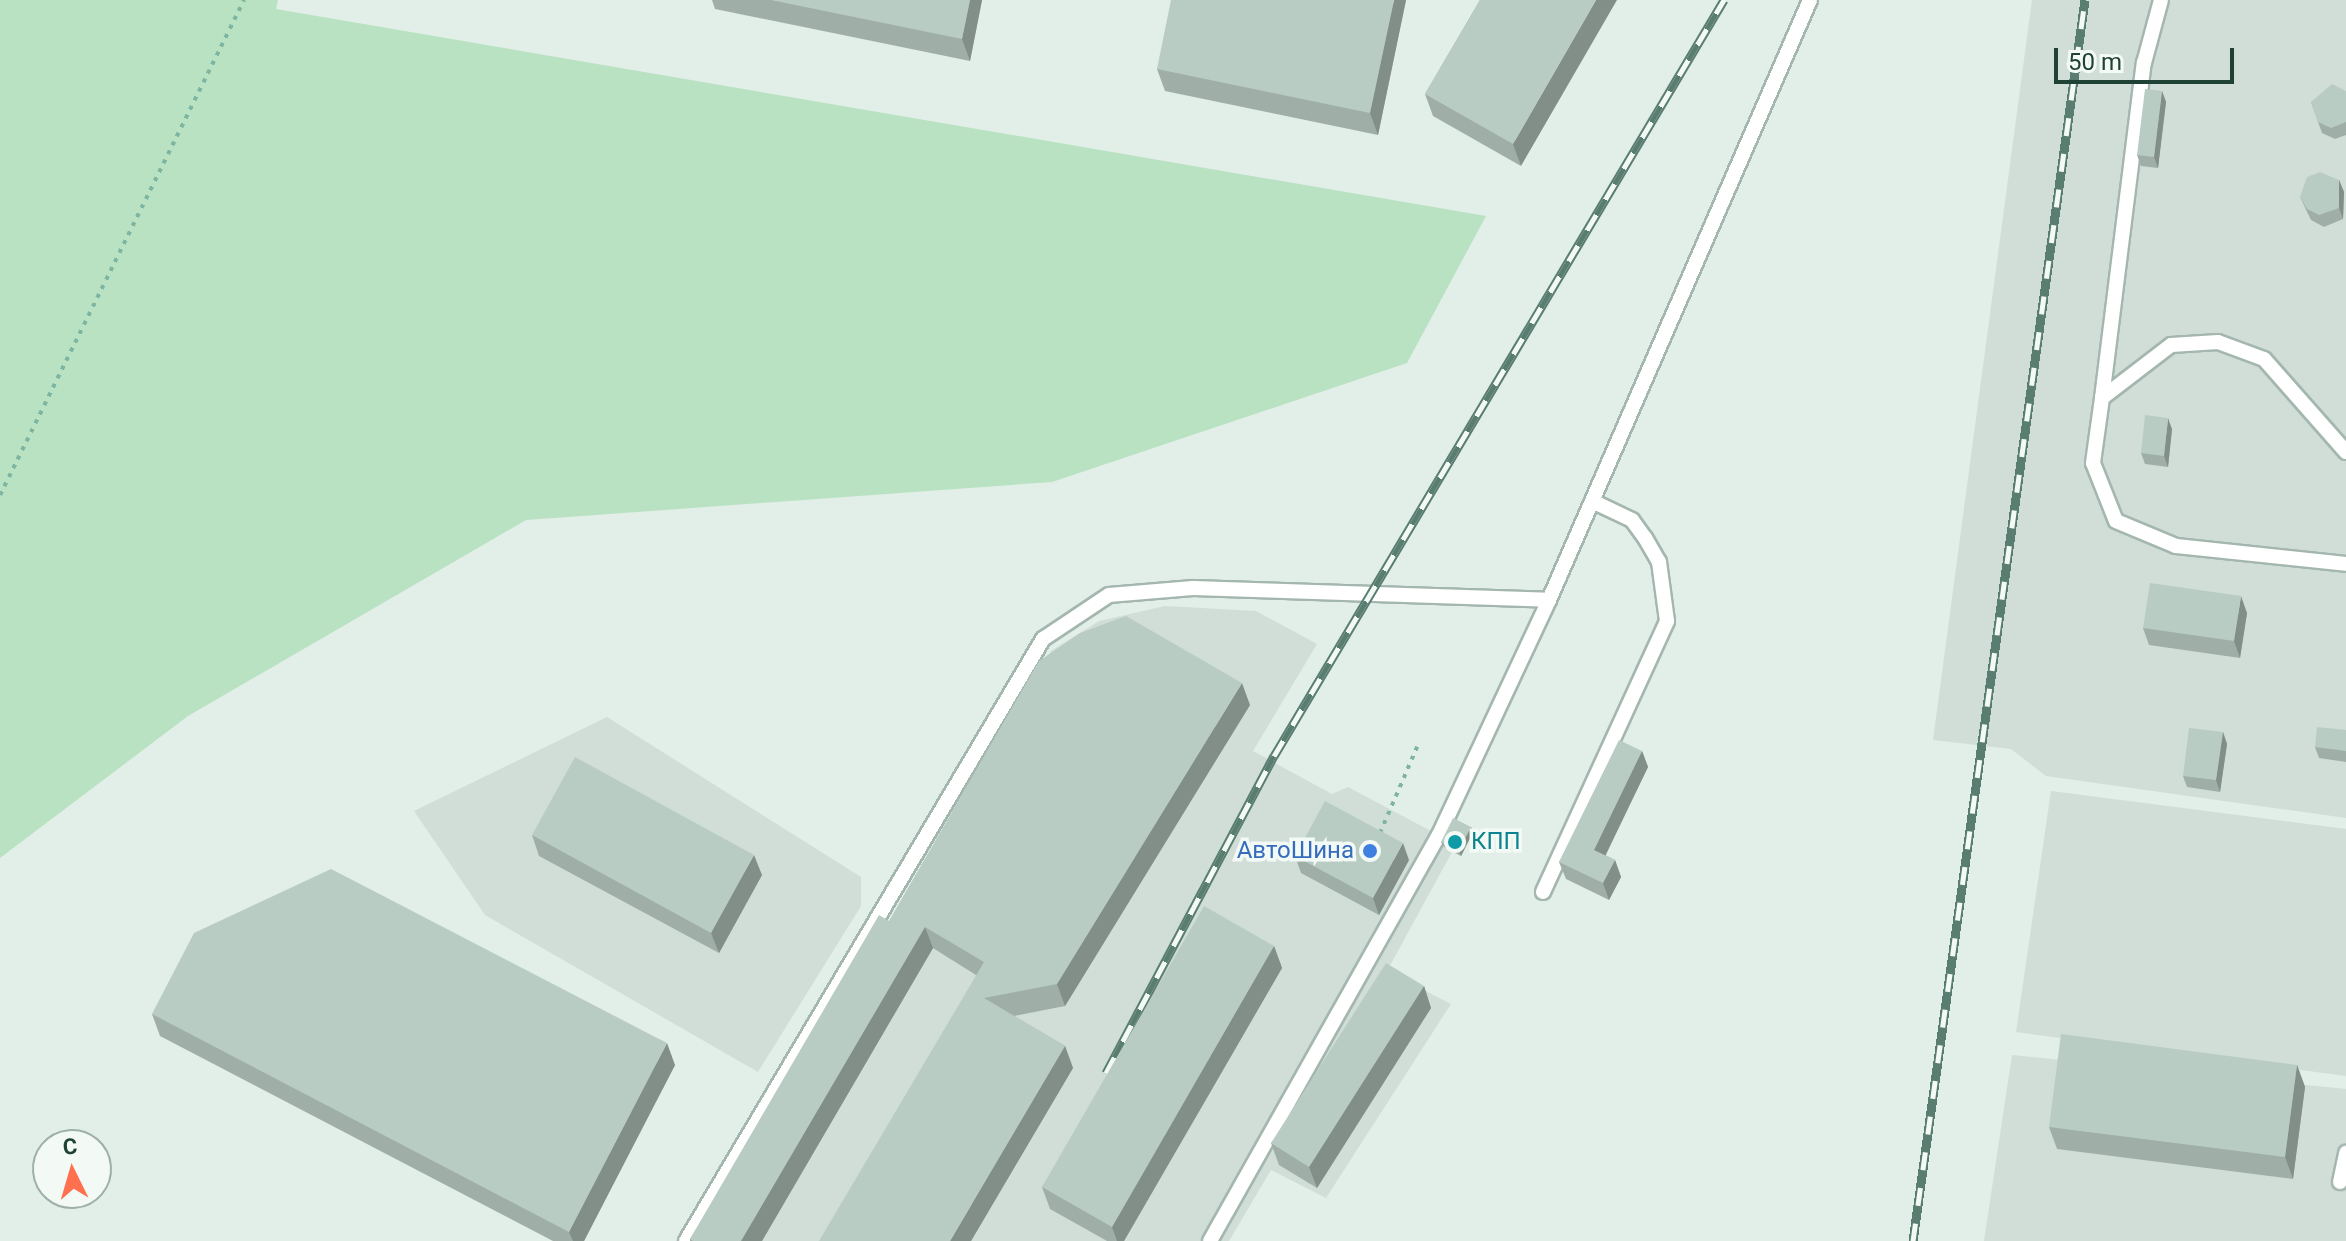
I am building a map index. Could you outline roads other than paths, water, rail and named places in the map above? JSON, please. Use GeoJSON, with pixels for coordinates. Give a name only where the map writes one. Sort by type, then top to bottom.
{"type":"FeatureCollection","features":[{"type":"Feature","properties":{"kind":"lane"},"geometry":{"type":"LineString","coordinates":[[1210,1241],[1439,835],[1549,600],[1810,0]]}},
{"type":"Feature","properties":{"kind":"lane"},"geometry":{"type":"LineString","coordinates":[[2161,0],[2144,63],[2093,463],[2116,521],[2176,546],[2346,564]]}},
{"type":"Feature","properties":{"kind":"lane"},"geometry":{"type":"LineString","coordinates":[[2102,398],[2171,345],[2218,342],[2264,359],[2346,452]]}},
{"type":"Feature","properties":{"kind":"lane"},"geometry":{"type":"LineString","coordinates":[[1543,892],[1667,621],[1659,562],[1645,538],[1632,520],[1592,501]]}},
{"type":"Feature","properties":{"kind":"lane"},"geometry":{"type":"LineString","coordinates":[[686,1241],[1043,639],[1109,595],[1193,588],[1549,600]]}},
{"type":"Feature","properties":{"kind":"lane"},"geometry":{"type":"LineString","coordinates":[[2340,1182],[2346,1153]]}},
{"type":"Feature","properties":{"kind":"railway"},"geometry":{"type":"LineString","coordinates":[[1106,1073],[1274,756],[1724,0]]}},
{"type":"Feature","properties":{"kind":"railway"},"geometry":{"type":"LineString","coordinates":[[1913,1241],[2085,0]]}},
{"type":"Feature","properties":{"kind":"place","name":"КПП"},"geometry":{"type":"Point","coordinates":[1455,842]}},
{"type":"Feature","properties":{"kind":"place","name":"АвтоШина"},"geometry":{"type":"Point","coordinates":[1370,851]}}]}
